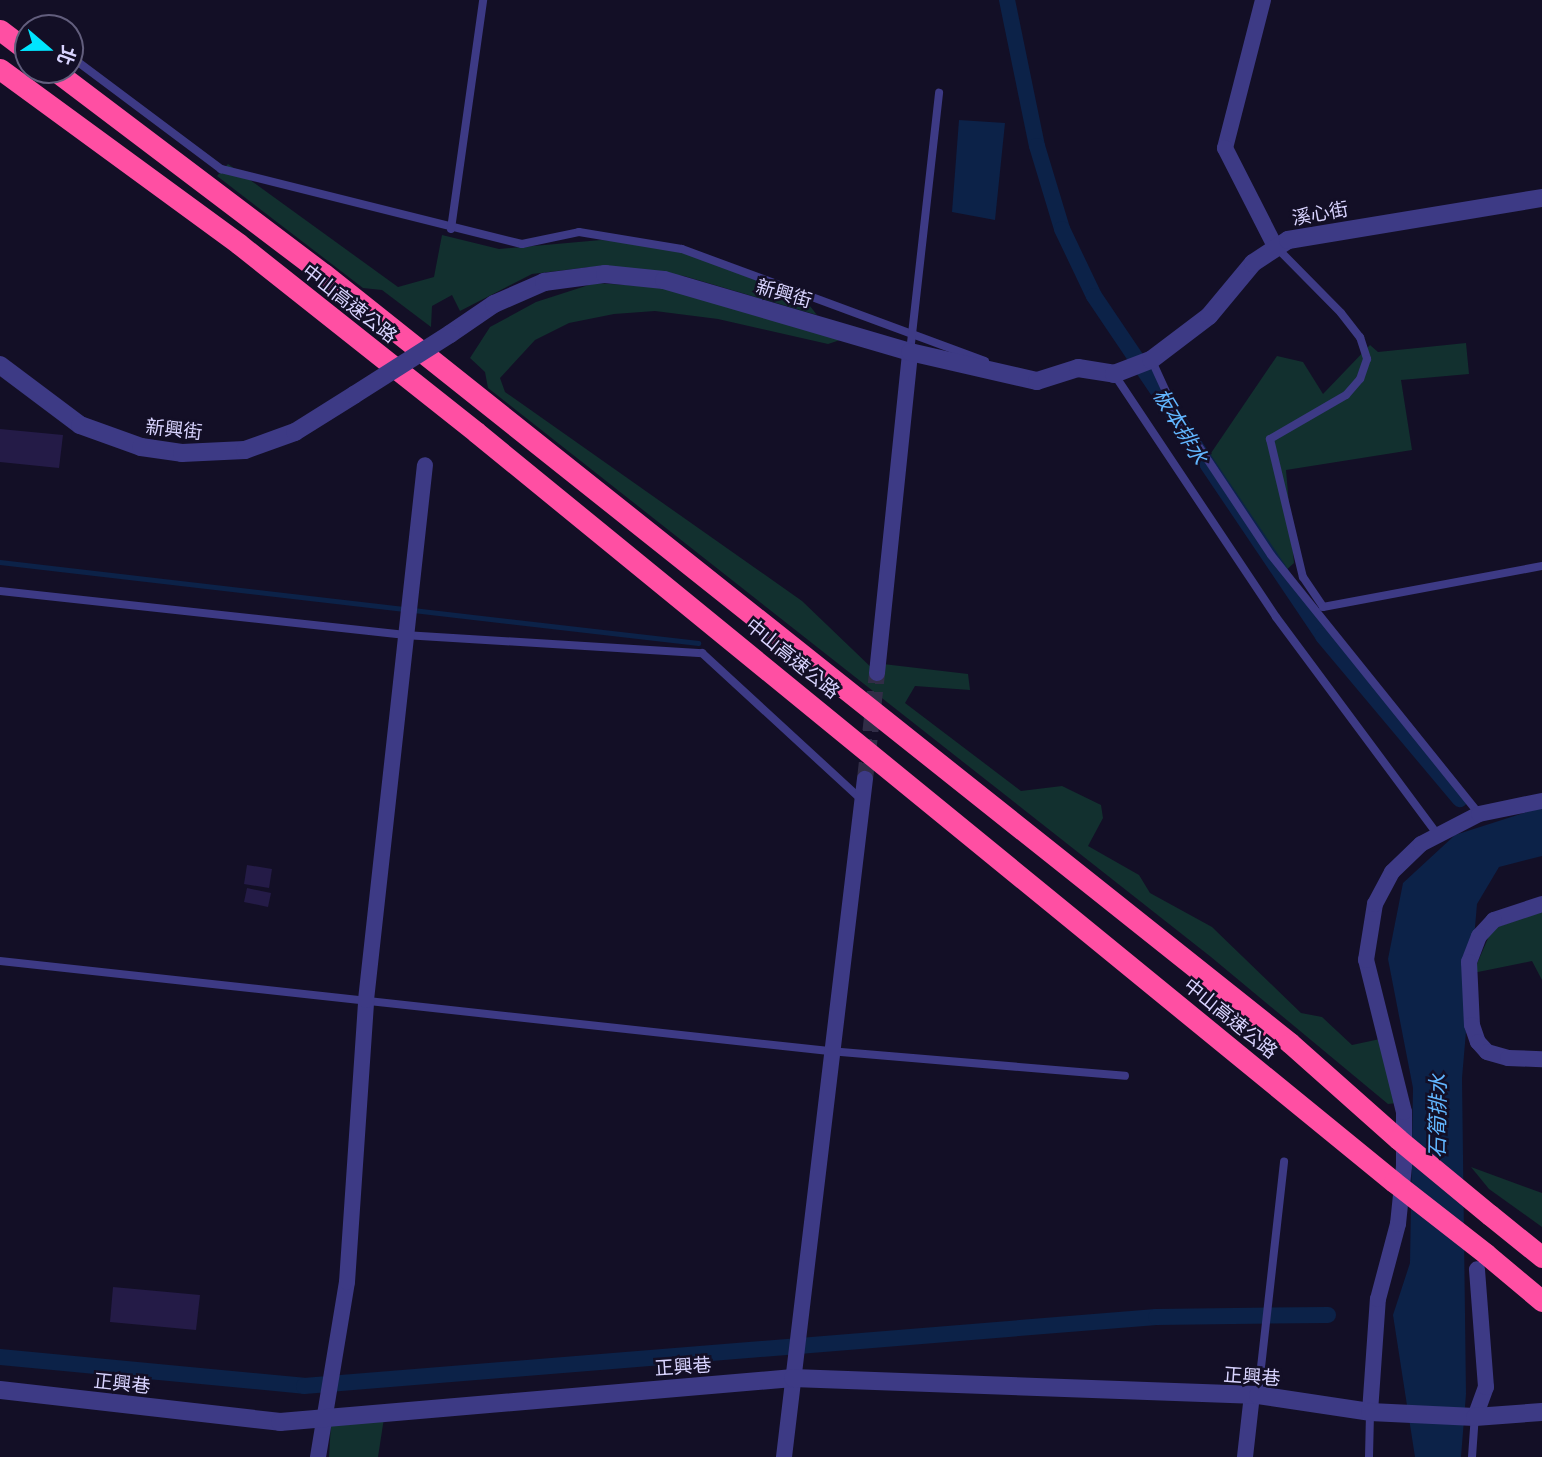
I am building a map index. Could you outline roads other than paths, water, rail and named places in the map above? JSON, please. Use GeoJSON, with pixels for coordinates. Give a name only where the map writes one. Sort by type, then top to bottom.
{"type":"FeatureCollection","features":[{"type":"Feature","properties":{"kind":"highway","name":"中山高速公路"},"geometry":{"type":"LineString","coordinates":[[0,69],[239,244],[476,432],[1394,1182],[1481,1262],[1542,1301]]}},
{"type":"Feature","properties":{"kind":"highway","name":"中山高速公路"},"geometry":{"type":"LineString","coordinates":[[73,84],[335,282],[1290,1043],[1398,1139],[1542,1257]]}},
{"type":"Feature","properties":{"kind":"street"},"geometry":{"type":"LineString","coordinates":[[1263,0],[1225,148],[1275,246]]}},
{"type":"Feature","properties":{"kind":"street","name":"溪心街"},"geometry":{"type":"LineString","coordinates":[[1114,374],[1151,360],[1209,316],[1275,246],[1297,237],[1542,198]]}},
{"type":"Feature","properties":{"kind":"street","name":"新興街"},"geometry":{"type":"LineString","coordinates":[[0,365],[80,425],[141,447],[182,453],[245,450],[295,432],[494,304],[544,282],[605,274],[664,280],[911,343],[1037,381],[1078,368],[1114,374]]}},
{"type":"Feature","properties":{"kind":"street"},"geometry":{"type":"LineString","coordinates":[[877,673],[911,343]]}},
{"type":"Feature","properties":{"kind":"street"},"geometry":{"type":"LineString","coordinates":[[318,1457],[322,1415],[347,1282],[366,1000],[404,635],[425,465]]}},
{"type":"Feature","properties":{"kind":"street"},"geometry":{"type":"LineString","coordinates":[[784,1457],[829,1051],[865,779]]}},
{"type":"Feature","properties":{"kind":"street"},"geometry":{"type":"LineString","coordinates":[[1370,1412],[1377,1298],[1398,1224],[1404,1112],[1368,971],[1367,945],[1385,883],[1410,852],[1479,814],[1542,801]]}},
{"type":"Feature","properties":{"kind":"street"},"geometry":{"type":"LineString","coordinates":[[1542,904],[1494,920],[1469,962],[1472,1025],[1478,1042],[1488,1052],[1508,1058],[1542,1059]]}},
{"type":"Feature","properties":{"kind":"street"},"geometry":{"type":"LineString","coordinates":[[1475,1418],[1486,1387],[1481,1262]]}},
{"type":"Feature","properties":{"kind":"street","name":"正興巷"},"geometry":{"type":"LineString","coordinates":[[0,1390],[280,1422],[322,1415],[793,1378],[1255,1395],[1370,1412],[1475,1418],[1542,1412]]}},
{"type":"Feature","properties":{"kind":"street"},"geometry":{"type":"LineString","coordinates":[[1245,1457],[1255,1395]]}},
{"type":"Feature","properties":{"kind":"lane"},"geometry":{"type":"LineString","coordinates":[[451,229],[483,0]]}},
{"type":"Feature","properties":{"kind":"lane"},"geometry":{"type":"LineString","coordinates":[[84,66],[221,169],[451,229],[522,244],[579,232],[682,249],[911,343],[939,93]]}},
{"type":"Feature","properties":{"kind":"lane"},"geometry":{"type":"LineString","coordinates":[[1275,246],[1341,313],[1360,337],[1367,359],[1360,379],[1346,395],[1270,439],[1303,577],[1323,607],[1542,566]]}},
{"type":"Feature","properties":{"kind":"lane"},"geometry":{"type":"LineString","coordinates":[[1151,360],[1174,409],[1216,475],[1292,578],[1479,814]]}},
{"type":"Feature","properties":{"kind":"lane"},"geometry":{"type":"LineString","coordinates":[[1114,374],[1276,617],[1438,835]]}},
{"type":"Feature","properties":{"kind":"lane"},"geometry":{"type":"LineString","coordinates":[[1292,578],[1303,577]]}},
{"type":"Feature","properties":{"kind":"lane"},"geometry":{"type":"LineString","coordinates":[[0,591],[404,635],[702,653],[862,800]]}},
{"type":"Feature","properties":{"kind":"lane"},"geometry":{"type":"LineString","coordinates":[[0,961],[829,1051],[1125,1076]]}},
{"type":"Feature","properties":{"kind":"lane"},"geometry":{"type":"LineString","coordinates":[[1255,1395],[1284,1161]]}},
{"type":"Feature","properties":{"kind":"lane"},"geometry":{"type":"LineString","coordinates":[[1369,1457],[1370,1412]]}},
{"type":"Feature","properties":{"kind":"lane"},"geometry":{"type":"LineString","coordinates":[[1472,1457],[1475,1418]]}},
{"type":"Feature","properties":{"kind":"water"},"geometry":{"type":"Polygon","coordinates":[[[959,120],[1005,123],[995,220],[952,212],[959,120]]]}},
{"type":"Feature","properties":{"kind":"water","name":"石筍排水"},"geometry":{"type":"Polygon","coordinates":[[[1542,807],[1542,856],[1499,867],[1477,904],[1462,1078],[1466,1394],[1461,1457],[1415,1457],[1393,1315],[1410,1263],[1413,1088],[1388,959],[1403,883],[1455,835],[1542,807]]]}},
{"type":"Feature","properties":{"kind":"waterway","name":"板本排水"},"geometry":{"type":"LineString","coordinates":[[1007,0],[1037,146],[1062,229],[1094,296],[1323,636],[1460,799]]}},
{"type":"Feature","properties":{"kind":"waterway"},"geometry":{"type":"LineString","coordinates":[[0,562],[698,643]]}},
{"type":"Feature","properties":{"kind":"waterway"},"geometry":{"type":"LineString","coordinates":[[0,1357],[304,1386],[1156,1317],[1328,1315]]}},
{"type":"Feature","properties":{"kind":"tunnel"},"geometry":{"type":"LineString","coordinates":[[865,779],[877,673]]}}]}
